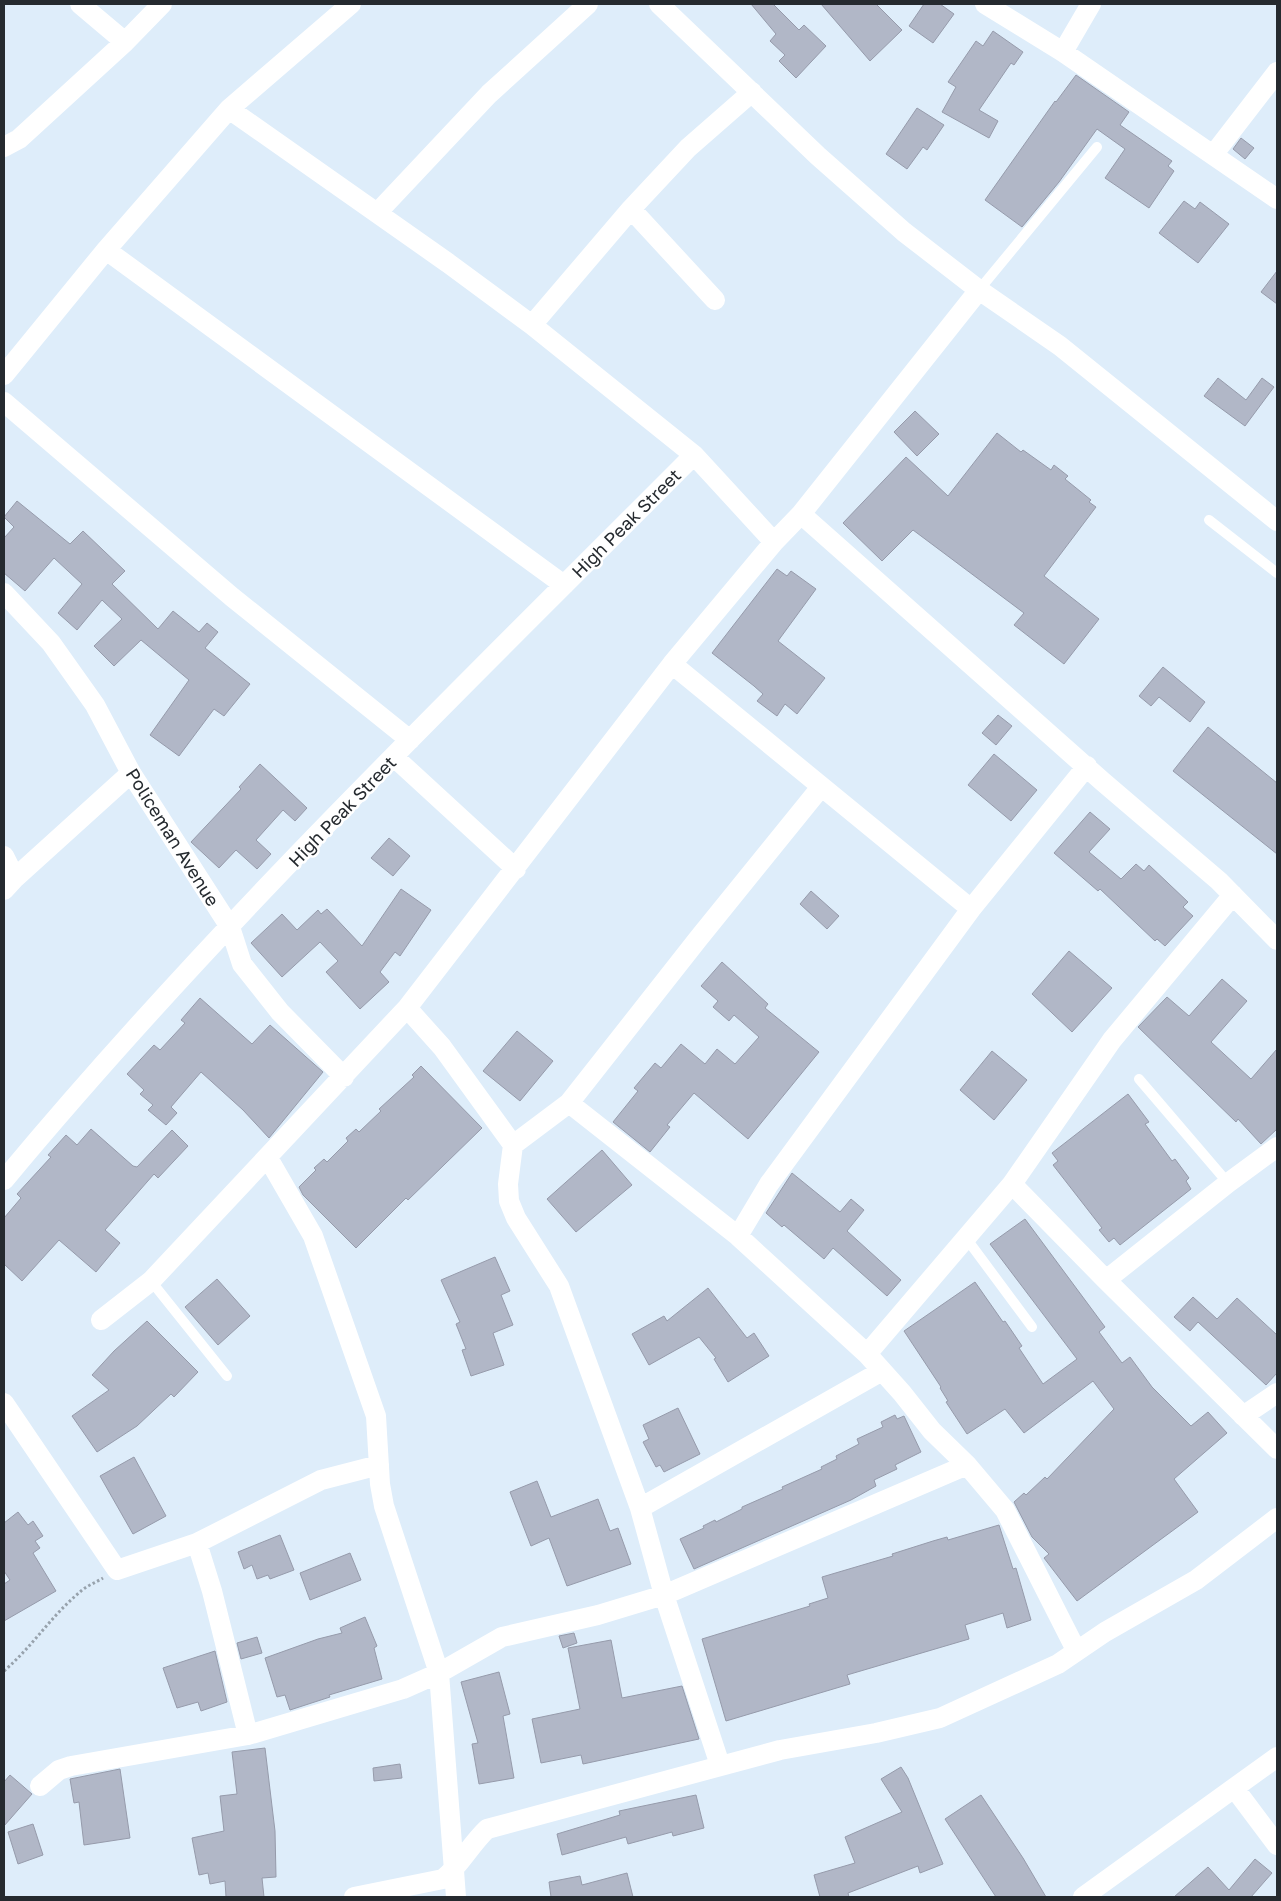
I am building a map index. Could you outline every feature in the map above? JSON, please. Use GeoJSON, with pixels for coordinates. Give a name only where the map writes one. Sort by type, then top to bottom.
{"type":"FeatureCollection","features":[{"type":"Feature","properties":{"kind":"street"},"geometry":{"type":"LineString","coordinates":[[80,4],[125,42]]}},
{"type":"Feature","properties":{"kind":"street"},"geometry":{"type":"LineString","coordinates":[[4,147],[19,139],[125,42],[162,4]]}},
{"type":"Feature","properties":{"kind":"street"},"geometry":{"type":"LineString","coordinates":[[4,375],[106,250],[229,109],[351,4]]}},
{"type":"Feature","properties":{"kind":"street"},"geometry":{"type":"LineString","coordinates":[[377,214],[489,94],[588,4]]}},
{"type":"Feature","properties":{"kind":"street"},"geometry":{"type":"LineString","coordinates":[[659,4],[818,156],[904,232],[979,290],[1060,346],[1277,520]]}},
{"type":"Feature","properties":{"kind":"street"},"geometry":{"type":"LineString","coordinates":[[985,4],[1063,52],[1277,199]]}},
{"type":"Feature","properties":{"kind":"street"},"geometry":{"type":"LineString","coordinates":[[1063,52],[1091,4]]}},
{"type":"Feature","properties":{"kind":"street"},"geometry":{"type":"LineString","coordinates":[[1213,155],[1277,72]]}},
{"type":"Feature","properties":{"kind":"street"},"geometry":{"type":"LineString","coordinates":[[532,325],[631,209],[688,148],[752,92]]}},
{"type":"Feature","properties":{"kind":"street"},"geometry":{"type":"LineString","coordinates":[[229,109],[532,325],[694,455],[774,542]]}},
{"type":"Feature","properties":{"kind":"street"},"geometry":{"type":"LineString","coordinates":[[631,209],[715,300]]}},
{"type":"Feature","properties":{"kind":"street"},"geometry":{"type":"LineString","coordinates":[[106,250],[564,586]]}},
{"type":"Feature","properties":{"kind":"street"},"geometry":{"type":"LineString","coordinates":[[100,1320],[152,1281],[407,1008],[672,664],[774,542],[800,514],[979,290]]}},
{"type":"Feature","properties":{"kind":"street"},"geometry":{"type":"LineString","coordinates":[[4,402],[232,597],[410,740]]}},
{"type":"Feature","properties":{"kind":"street","name":"High Peak Street"},"geometry":{"type":"LineString","coordinates":[[4,1180],[65,1107],[230,927],[410,740],[694,455]]}},
{"type":"Feature","properties":{"kind":"street"},"geometry":{"type":"LineString","coordinates":[[800,514],[1274,931]]}},
{"type":"Feature","properties":{"kind":"street","name":"Policeman Avenue"},"geometry":{"type":"LineString","coordinates":[[4,593],[51,642],[95,705],[131,773],[230,927],[242,964],[280,1012],[344,1077]]}},
{"type":"Feature","properties":{"kind":"street"},"geometry":{"type":"LineString","coordinates":[[672,664],[971,909]]}},
{"type":"Feature","properties":{"kind":"street"},"geometry":{"type":"LineString","coordinates":[[394,757],[516,868]]}},
{"type":"Feature","properties":{"kind":"street"},"geometry":{"type":"LineString","coordinates":[[738,1236],[769,1184],[971,909],[1087,766]]}},
{"type":"Feature","properties":{"kind":"street"},"geometry":{"type":"LineString","coordinates":[[9,884],[131,773]]}},
{"type":"Feature","properties":{"kind":"street"},"geometry":{"type":"LineString","coordinates":[[513,1145],[539,1128],[569,1103],[821,787]]}},
{"type":"Feature","properties":{"kind":"street"},"geometry":{"type":"LineString","coordinates":[[4,856],[9,884]]}},
{"type":"Feature","properties":{"kind":"street"},"geometry":{"type":"LineString","coordinates":[[867,1354],[1012,1184],[1112,1040],[1233,895]]}},
{"type":"Feature","properties":{"kind":"street"},"geometry":{"type":"LineString","coordinates":[[407,1008],[442,1047],[513,1145],[509,1200],[516,1218],[559,1286],[640,1508],[664,1595],[720,1765]]}},
{"type":"Feature","properties":{"kind":"street"},"geometry":{"type":"LineString","coordinates":[[569,1103],[738,1236],[882,1370],[932,1431],[967,1465],[1005,1510],[1076,1650]]}},
{"type":"Feature","properties":{"kind":"street"},"geometry":{"type":"LineString","coordinates":[[1106,1280],[1228,1182],[1277,1147]]}},
{"type":"Feature","properties":{"kind":"street"},"geometry":{"type":"LineString","coordinates":[[268,1158],[313,1236],[376,1416],[384,1506],[439,1673],[452,1872],[456,1897]]}},
{"type":"Feature","properties":{"kind":"street"},"geometry":{"type":"LineString","coordinates":[[1012,1184],[1277,1449]]}},
{"type":"Feature","properties":{"kind":"street"},"geometry":{"type":"LineString","coordinates":[[640,1508],[882,1370]]}},
{"type":"Feature","properties":{"kind":"street"},"geometry":{"type":"LineString","coordinates":[[1243,1416],[1277,1393]]}},
{"type":"Feature","properties":{"kind":"street"},"geometry":{"type":"LineString","coordinates":[[4,1403],[117,1570],[197,1543],[321,1480],[379,1465]]}},
{"type":"Feature","properties":{"kind":"street"},"geometry":{"type":"LineString","coordinates":[[40,1786],[59,1770],[71,1766],[248,1735],[403,1689],[439,1673],[502,1637],[598,1615],[664,1595],[967,1465]]}},
{"type":"Feature","properties":{"kind":"street"},"geometry":{"type":"LineString","coordinates":[[354,1897],[442,1879],[452,1872],[471,1844],[487,1829],[780,1750],[940,1718],[1058,1664],[1076,1650],[1196,1580],[1277,1518]]}},
{"type":"Feature","properties":{"kind":"street"},"geometry":{"type":"LineString","coordinates":[[197,1543],[248,1735]]}},
{"type":"Feature","properties":{"kind":"street"},"geometry":{"type":"LineString","coordinates":[[1083,1897],[1277,1757]]}},
{"type":"Feature","properties":{"kind":"street"},"geometry":{"type":"LineString","coordinates":[[1235,1789],[1277,1845]]}},
{"type":"Feature","properties":{"kind":"lane"},"geometry":{"type":"LineString","coordinates":[[979,290],[1098,147]]}},
{"type":"Feature","properties":{"kind":"lane"},"geometry":{"type":"LineString","coordinates":[[1210,520],[1277,573]]}},
{"type":"Feature","properties":{"kind":"lane"},"geometry":{"type":"LineString","coordinates":[[1139,1079],[1228,1182]]}},
{"type":"Feature","properties":{"kind":"lane"},"geometry":{"type":"LineString","coordinates":[[966,1238],[1032,1327]]}},
{"type":"Feature","properties":{"kind":"lane"},"geometry":{"type":"LineString","coordinates":[[152,1281],[227,1376]]}},
{"type":"Feature","properties":{"kind":"path"},"geometry":{"type":"LineString","coordinates":[[4,1671],[35,1642],[55,1616],[81,1591],[117,1570]]}},
{"type":"Feature","properties":{"kind":"building"},"geometry":{"type":"Polygon","coordinates":[[[751,4],[773,4],[799,30],[804,25],[826,46],[796,78],[779,61],[785,55],[770,41],[776,34],[751,4]]]}},
{"type":"Feature","properties":{"kind":"building"},"geometry":{"type":"Polygon","coordinates":[[[821,4],[876,4],[902,30],[870,61],[821,4]]]}},
{"type":"Feature","properties":{"kind":"building"},"geometry":{"type":"Polygon","coordinates":[[[924,4],[940,4],[954,14],[933,43],[909,26],[924,4]]]}},
{"type":"Feature","properties":{"kind":"building"},"geometry":{"type":"Polygon","coordinates":[[[993,31],[1023,52],[1014,65],[1011,63],[979,110],[998,121],[989,138],[942,112],[956,87],[948,82],[976,41],[983,46],[993,31]]]}},
{"type":"Feature","properties":{"kind":"building"},"geometry":{"type":"Polygon","coordinates":[[[1076,75],[1129,112],[1120,125],[1172,161],[1168,166],[1174,171],[1149,208],[1105,178],[1125,149],[1097,129],[1059,182],[1022,227],[985,200],[1055,101],[1076,75]]]}},
{"type":"Feature","properties":{"kind":"building"},"geometry":{"type":"Polygon","coordinates":[[[917,108],[944,125],[927,150],[923,147],[907,169],[886,154],[917,108]]]}},
{"type":"Feature","properties":{"kind":"building"},"geometry":{"type":"Polygon","coordinates":[[[1241,138],[1254,148],[1245,159],[1233,149],[1241,138]]]}},
{"type":"Feature","properties":{"kind":"building"},"geometry":{"type":"Polygon","coordinates":[[[1184,201],[1195,209],[1200,202],[1229,224],[1198,263],[1159,233],[1184,201]]]}},
{"type":"Feature","properties":{"kind":"building"},"geometry":{"type":"Polygon","coordinates":[[[1277,271],[1277,304],[1261,292],[1277,271]]]}},
{"type":"Feature","properties":{"kind":"building"},"geometry":{"type":"Polygon","coordinates":[[[1218,378],[1246,400],[1262,378],[1274,387],[1245,426],[1204,396],[1218,378]]]}},
{"type":"Feature","properties":{"kind":"building"},"geometry":{"type":"Polygon","coordinates":[[[915,411],[939,434],[917,456],[894,432],[915,411]]]}},
{"type":"Feature","properties":{"kind":"building"},"geometry":{"type":"Polygon","coordinates":[[[997,433],[1021,452],[1023,450],[1051,470],[1054,465],[1068,476],[1065,479],[1091,500],[1089,502],[1096,507],[1044,576],[1099,619],[1064,664],[1014,625],[1024,613],[913,530],[882,561],[843,523],[906,457],[948,496],[997,433]]]}},
{"type":"Feature","properties":{"kind":"building"},"geometry":{"type":"Polygon","coordinates":[[[17,501],[70,544],[83,531],[125,571],[112,584],[158,629],[173,611],[199,632],[207,623],[218,632],[205,648],[250,684],[224,716],[214,709],[179,756],[150,735],[189,680],[141,640],[114,666],[94,646],[122,619],[102,600],[77,630],[58,613],[82,584],[54,558],[25,591],[4,573],[4,538],[14,527],[4,517],[17,501]]]}},
{"type":"Feature","properties":{"kind":"building"},"geometry":{"type":"Polygon","coordinates":[[[777,569],[787,576],[791,571],[816,589],[778,641],[825,678],[797,714],[785,704],[777,716],[757,701],[763,694],[712,653],[777,569]]]}},
{"type":"Feature","properties":{"kind":"building"},"geometry":{"type":"Polygon","coordinates":[[[1163,667],[1205,702],[1190,722],[1159,697],[1151,706],[1139,696],[1163,667]]]}},
{"type":"Feature","properties":{"kind":"building"},"geometry":{"type":"Polygon","coordinates":[[[998,715],[1012,726],[996,745],[982,733],[998,715]]]}},
{"type":"Feature","properties":{"kind":"building"},"geometry":{"type":"Polygon","coordinates":[[[1208,727],[1277,783],[1277,854],[1173,771],[1208,727]]]}},
{"type":"Feature","properties":{"kind":"building"},"geometry":{"type":"Polygon","coordinates":[[[994,754],[1037,790],[1011,821],[968,785],[994,754]]]}},
{"type":"Feature","properties":{"kind":"building"},"geometry":{"type":"Polygon","coordinates":[[[260,764],[307,808],[295,821],[283,810],[256,840],[271,854],[257,869],[236,850],[219,868],[191,842],[241,789],[239,787],[260,764]]]}},
{"type":"Feature","properties":{"kind":"building"},"geometry":{"type":"Polygon","coordinates":[[[1090,812],[1110,829],[1089,852],[1121,879],[1136,864],[1144,871],[1149,865],[1188,902],[1183,907],[1193,916],[1165,946],[1157,939],[1155,941],[1100,889],[1098,891],[1054,853],[1090,812]]]}},
{"type":"Feature","properties":{"kind":"building"},"geometry":{"type":"Polygon","coordinates":[[[389,838],[410,856],[393,876],[371,858],[389,838]]]}},
{"type":"Feature","properties":{"kind":"building"},"geometry":{"type":"Polygon","coordinates":[[[401,889],[431,910],[400,956],[395,952],[380,972],[389,982],[360,1009],[326,972],[338,961],[320,942],[282,977],[251,943],[282,914],[297,930],[318,910],[321,914],[327,909],[362,946],[401,889]]]}},
{"type":"Feature","properties":{"kind":"building"},"geometry":{"type":"Polygon","coordinates":[[[811,891],[839,916],[827,929],[800,904],[811,891]]]}},
{"type":"Feature","properties":{"kind":"building"},"geometry":{"type":"Polygon","coordinates":[[[1069,951],[1112,988],[1072,1032],[1032,994],[1069,951]]]}},
{"type":"Feature","properties":{"kind":"building"},"geometry":{"type":"Polygon","coordinates":[[[722,962],[768,1004],[765,1008],[819,1052],[748,1139],[694,1093],[667,1125],[670,1127],[650,1152],[613,1122],[638,1091],[634,1088],[655,1063],[661,1068],[681,1044],[705,1064],[717,1049],[735,1064],[759,1037],[734,1015],[729,1021],[713,1007],[718,1001],[701,986],[722,962]]]}},
{"type":"Feature","properties":{"kind":"building"},"geometry":{"type":"Polygon","coordinates":[[[1222,979],[1247,1001],[1211,1042],[1251,1079],[1277,1049],[1277,1129],[1261,1144],[1238,1119],[1236,1122],[1138,1027],[1167,997],[1189,1016],[1222,979]]]}},
{"type":"Feature","properties":{"kind":"building"},"geometry":{"type":"Polygon","coordinates":[[[200,998],[252,1044],[270,1025],[323,1072],[269,1138],[243,1110],[201,1072],[171,1107],[177,1113],[166,1125],[148,1110],[153,1105],[140,1094],[144,1090],[127,1074],[154,1045],[160,1050],[185,1023],[181,1020],[200,998]]]}},
{"type":"Feature","properties":{"kind":"building"},"geometry":{"type":"Polygon","coordinates":[[[517,1031],[553,1061],[520,1101],[483,1071],[517,1031]]]}},
{"type":"Feature","properties":{"kind":"building"},"geometry":{"type":"Polygon","coordinates":[[[992,1051],[1027,1080],[994,1120],[960,1090],[992,1051]]]}},
{"type":"Feature","properties":{"kind":"building"},"geometry":{"type":"Polygon","coordinates":[[[421,1066],[482,1128],[408,1200],[406,1198],[356,1248],[303,1195],[299,1187],[316,1170],[314,1168],[324,1159],[327,1162],[348,1141],[346,1138],[356,1129],[359,1132],[381,1111],[379,1109],[414,1077],[412,1075],[421,1066]]]}},
{"type":"Feature","properties":{"kind":"building"},"geometry":{"type":"Polygon","coordinates":[[[1128,1094],[1149,1122],[1145,1124],[1172,1161],[1175,1159],[1189,1178],[1186,1181],[1191,1189],[1120,1245],[1114,1238],[1109,1242],[1099,1230],[1102,1228],[1053,1165],[1058,1161],[1052,1153],[1128,1094]]]}},
{"type":"Feature","properties":{"kind":"building"},"geometry":{"type":"Polygon","coordinates":[[[91,1129],[133,1166],[137,1167],[172,1130],[188,1146],[158,1178],[154,1174],[105,1230],[120,1243],[96,1272],[59,1240],[22,1281],[4,1264],[4,1218],[21,1198],[17,1194],[51,1157],[48,1155],[66,1135],[77,1145],[91,1129]]]}},
{"type":"Feature","properties":{"kind":"building"},"geometry":{"type":"Polygon","coordinates":[[[602,1150],[632,1185],[576,1232],[547,1199],[602,1150]]]}},
{"type":"Feature","properties":{"kind":"building"},"geometry":{"type":"Polygon","coordinates":[[[792,1173],[840,1212],[851,1199],[864,1210],[847,1231],[901,1280],[887,1296],[833,1248],[824,1259],[784,1225],[782,1227],[766,1213],[792,1173]]]}},
{"type":"Feature","properties":{"kind":"building"},"geometry":{"type":"Polygon","coordinates":[[[1025,1219],[1105,1327],[1099,1332],[1122,1363],[1130,1357],[1152,1387],[1191,1426],[1208,1412],[1227,1433],[1174,1479],[1198,1512],[1077,1601],[1044,1558],[1049,1554],[1032,1537],[1014,1502],[1024,1493],[1026,1495],[1045,1477],[1047,1479],[1114,1409],[1093,1381],[1024,1433],[1005,1409],[967,1434],[946,1402],[948,1401],[941,1387],[904,1331],[975,1282],[1022,1346],[1019,1348],[1043,1384],[1077,1359],[990,1244],[1025,1219]]]}},
{"type":"Feature","properties":{"kind":"building"},"geometry":{"type":"Polygon","coordinates":[[[495,1257],[510,1291],[501,1295],[513,1325],[493,1333],[504,1365],[471,1376],[462,1350],[466,1349],[456,1324],[460,1322],[441,1280],[495,1257]]]}},
{"type":"Feature","properties":{"kind":"building"},"geometry":{"type":"Polygon","coordinates":[[[217,1279],[250,1316],[218,1345],[185,1307],[217,1279]]]}},
{"type":"Feature","properties":{"kind":"building"},"geometry":{"type":"Polygon","coordinates":[[[708,1288],[747,1338],[754,1333],[769,1356],[728,1382],[714,1359],[716,1358],[699,1337],[649,1365],[632,1334],[664,1316],[667,1321],[708,1288]]]}},
{"type":"Feature","properties":{"kind":"building"},"geometry":{"type":"Polygon","coordinates":[[[1193,1297],[1217,1319],[1237,1298],[1277,1335],[1277,1373],[1266,1385],[1198,1322],[1190,1331],[1174,1317],[1193,1297]]]}},
{"type":"Feature","properties":{"kind":"building"},"geometry":{"type":"Polygon","coordinates":[[[147,1321],[198,1372],[174,1397],[171,1394],[137,1426],[97,1452],[72,1416],[109,1390],[92,1375],[114,1351],[147,1321]]]}},
{"type":"Feature","properties":{"kind":"building"},"geometry":{"type":"Polygon","coordinates":[[[678,1408],[700,1454],[664,1472],[660,1465],[656,1467],[643,1442],[649,1439],[643,1425],[678,1408]]]}},
{"type":"Feature","properties":{"kind":"building"},"geometry":{"type":"Polygon","coordinates":[[[895,1415],[897,1419],[904,1416],[921,1452],[895,1465],[897,1469],[874,1480],[876,1486],[851,1500],[694,1569],[680,1539],[704,1528],[703,1526],[715,1520],[716,1522],[742,1509],[742,1507],[783,1489],[782,1487],[822,1469],[821,1467],[837,1459],[836,1456],[859,1444],[857,1439],[883,1427],[881,1422],[895,1415]]]}},
{"type":"Feature","properties":{"kind":"building"},"geometry":{"type":"Polygon","coordinates":[[[134,1457],[166,1516],[133,1534],[100,1476],[134,1457]]]}},
{"type":"Feature","properties":{"kind":"building"},"geometry":{"type":"Polygon","coordinates":[[[537,1481],[551,1517],[598,1499],[610,1531],[618,1528],[631,1564],[567,1586],[549,1538],[531,1546],[510,1492],[537,1481]]]}},
{"type":"Feature","properties":{"kind":"building"},"geometry":{"type":"Polygon","coordinates":[[[18,1512],[28,1525],[33,1521],[43,1536],[35,1541],[40,1548],[33,1553],[56,1591],[4,1621],[4,1584],[10,1580],[4,1571],[4,1523],[18,1512]]]}},
{"type":"Feature","properties":{"kind":"building"},"geometry":{"type":"Polygon","coordinates":[[[999,1525],[1013,1569],[1016,1568],[1031,1620],[1007,1628],[1003,1613],[965,1625],[969,1639],[847,1675],[850,1684],[726,1721],[702,1639],[810,1606],[809,1604],[828,1598],[822,1577],[893,1556],[892,1554],[933,1541],[947,1537],[948,1540],[999,1525]]]}},
{"type":"Feature","properties":{"kind":"building"},"geometry":{"type":"Polygon","coordinates":[[[280,1535],[294,1570],[270,1579],[268,1575],[257,1579],[252,1565],[244,1569],[238,1552],[280,1535]]]}},
{"type":"Feature","properties":{"kind":"building"},"geometry":{"type":"Polygon","coordinates":[[[350,1553],[361,1580],[310,1600],[300,1573],[350,1553]]]}},
{"type":"Feature","properties":{"kind":"building"},"geometry":{"type":"Polygon","coordinates":[[[365,1617],[377,1646],[374,1648],[382,1679],[329,1695],[330,1697],[290,1710],[285,1695],[277,1697],[265,1658],[318,1639],[342,1633],[340,1628],[365,1617]]]}},
{"type":"Feature","properties":{"kind":"building"},"geometry":{"type":"Polygon","coordinates":[[[574,1633],[577,1643],[563,1648],[559,1636],[574,1633]]]}},
{"type":"Feature","properties":{"kind":"building"},"geometry":{"type":"Polygon","coordinates":[[[257,1637],[262,1653],[241,1659],[237,1643],[257,1637]]]}},
{"type":"Feature","properties":{"kind":"building"},"geometry":{"type":"Polygon","coordinates":[[[611,1640],[622,1698],[682,1686],[699,1739],[583,1764],[581,1755],[541,1763],[532,1719],[580,1709],[568,1648],[611,1640]]]}},
{"type":"Feature","properties":{"kind":"building"},"geometry":{"type":"Polygon","coordinates":[[[215,1651],[227,1702],[201,1711],[198,1702],[177,1708],[163,1668],[215,1651]]]}},
{"type":"Feature","properties":{"kind":"building"},"geometry":{"type":"Polygon","coordinates":[[[499,1672],[510,1714],[503,1716],[514,1778],[479,1784],[472,1744],[478,1743],[461,1682],[499,1672]]]}},
{"type":"Feature","properties":{"kind":"building"},"geometry":{"type":"Polygon","coordinates":[[[265,1748],[275,1831],[276,1877],[262,1878],[264,1897],[226,1897],[225,1881],[210,1884],[208,1873],[199,1875],[192,1838],[224,1831],[220,1796],[237,1794],[232,1752],[265,1748]]]}},
{"type":"Feature","properties":{"kind":"building"},"geometry":{"type":"Polygon","coordinates":[[[400,1764],[402,1778],[374,1781],[373,1768],[400,1764]]]}},
{"type":"Feature","properties":{"kind":"building"},"geometry":{"type":"Polygon","coordinates":[[[901,1767],[908,1778],[943,1864],[920,1873],[918,1866],[848,1893],[849,1897],[820,1897],[814,1875],[855,1863],[845,1837],[902,1812],[881,1779],[901,1767]]]}},
{"type":"Feature","properties":{"kind":"building"},"geometry":{"type":"Polygon","coordinates":[[[120,1769],[130,1838],[84,1845],[79,1802],[74,1803],[70,1779],[120,1769]]]}},
{"type":"Feature","properties":{"kind":"building"},"geometry":{"type":"Polygon","coordinates":[[[10,1775],[32,1794],[4,1826],[4,1782],[10,1775]]]}},
{"type":"Feature","properties":{"kind":"building"},"geometry":{"type":"Polygon","coordinates":[[[696,1795],[704,1828],[673,1836],[672,1832],[628,1844],[626,1837],[562,1855],[557,1834],[620,1815],[619,1811],[696,1795]]]}},
{"type":"Feature","properties":{"kind":"building"},"geometry":{"type":"Polygon","coordinates":[[[981,1795],[1023,1858],[1046,1897],[996,1897],[945,1819],[981,1795]]]}},
{"type":"Feature","properties":{"kind":"building"},"geometry":{"type":"Polygon","coordinates":[[[33,1824],[43,1855],[18,1864],[8,1832],[33,1824]]]}},
{"type":"Feature","properties":{"kind":"building"},"geometry":{"type":"Polygon","coordinates":[[[1255,1859],[1272,1873],[1251,1897],[1174,1897],[1208,1867],[1229,1890],[1255,1859]]]}},
{"type":"Feature","properties":{"kind":"building"},"geometry":{"type":"Polygon","coordinates":[[[627,1873],[633,1897],[551,1897],[549,1882],[580,1876],[582,1885],[627,1873]]]}}]}
